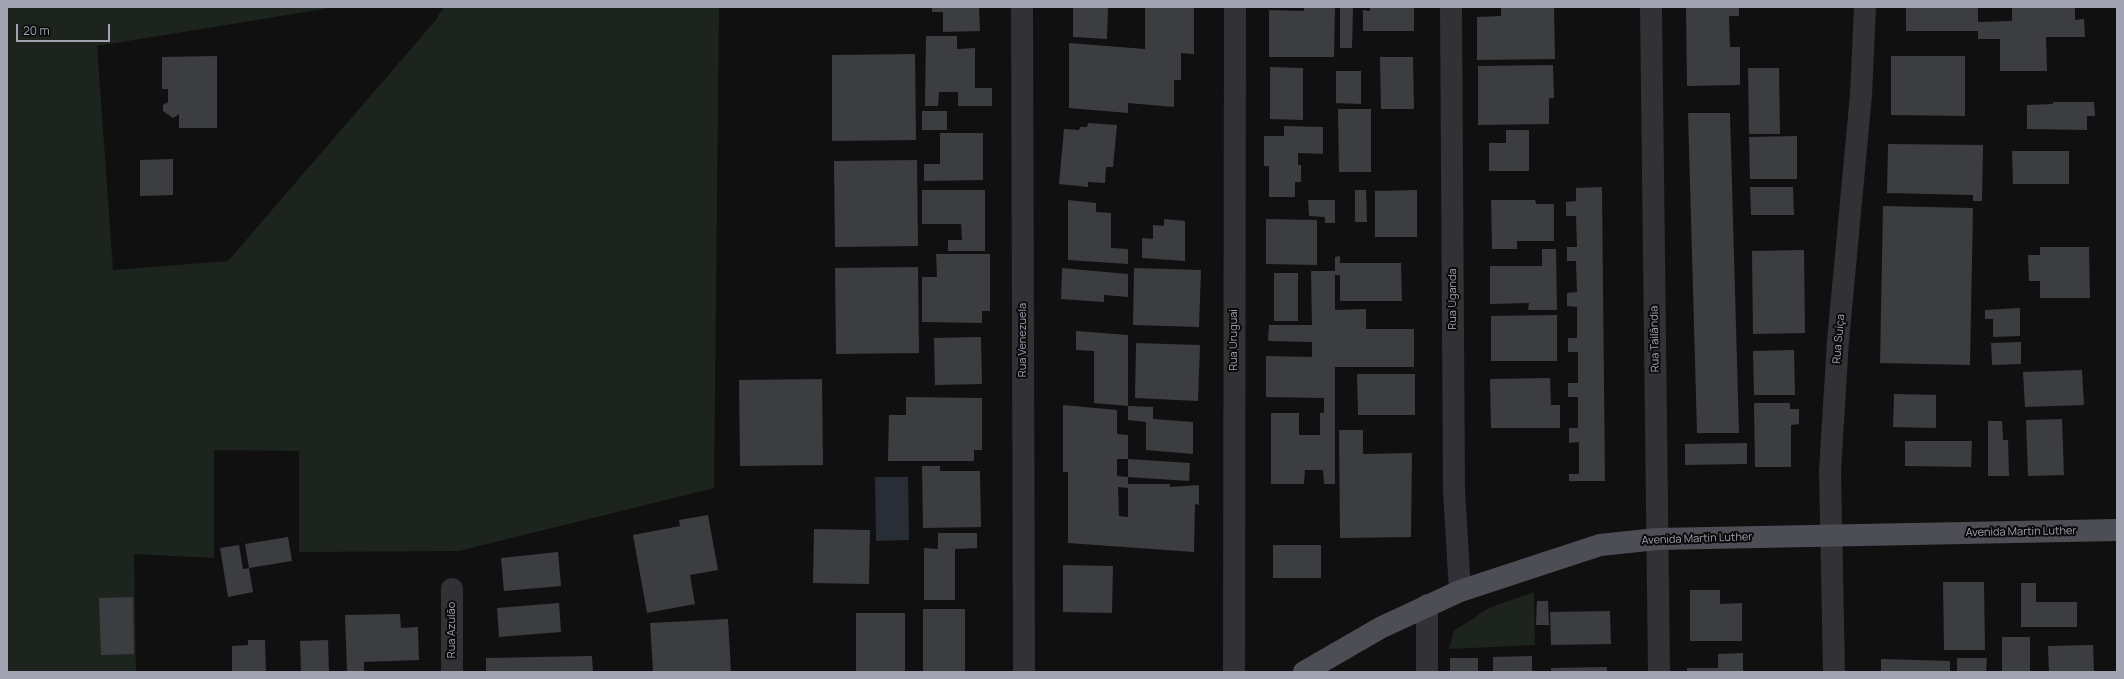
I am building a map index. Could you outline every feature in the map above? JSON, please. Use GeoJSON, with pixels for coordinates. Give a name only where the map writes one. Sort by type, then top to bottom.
{"type":"FeatureCollection","features":[{"type":"Feature","properties":{"kind":"main road","name":"Avenida Martin Luther"},"geometry":{"type":"LineString","coordinates":[[1304,672],[1382,627],[1427,605],[1460,591],[1600,545],[1658,540],[2117,530]]}},
{"type":"Feature","properties":{"kind":"street","name":"Rua Venezuela"},"geometry":{"type":"LineString","coordinates":[[1022,7],[1024,672]]}},
{"type":"Feature","properties":{"kind":"street","name":"Rua Uruguai"},"geometry":{"type":"LineString","coordinates":[[1234,672],[1235,7]]}},
{"type":"Feature","properties":{"kind":"street","name":"Rua Uganda"},"geometry":{"type":"LineString","coordinates":[[1451,7],[1454,490],[1460,591]]}},
{"type":"Feature","properties":{"kind":"street","name":"Rua Tailândia"},"geometry":{"type":"LineString","coordinates":[[1651,7],[1659,672]]}},
{"type":"Feature","properties":{"kind":"street","name":"Rua Suíça"},"geometry":{"type":"LineString","coordinates":[[1834,672],[1830,471],[1835,387],[1861,95],[1865,7]]}},
{"type":"Feature","properties":{"kind":"street","name":"Rua Azulão"},"geometry":{"type":"LineString","coordinates":[[452,589],[452,672]]}},
{"type":"Feature","properties":{"kind":"street"},"geometry":{"type":"LineString","coordinates":[[1427,605],[1427,672]]}},
{"type":"Feature","properties":{"kind":"shaded area"},"geometry":{"type":"Polygon","coordinates":[[[7,7],[336,7],[97,46],[113,270],[228,261],[435,21],[444,7],[719,7],[714,488],[459,551],[299,552],[299,451],[214,450],[214,558],[134,554],[136,672],[7,672],[7,7]]]}},
{"type":"Feature","properties":{"kind":"shaded area"},"geometry":{"type":"Polygon","coordinates":[[[875,477],[908,477],[909,540],[876,541],[875,477]]]}},
{"type":"Feature","properties":{"kind":"shaded area"},"geometry":{"type":"Polygon","coordinates":[[[1534,592],[1535,645],[1449,649],[1454,631],[1489,608],[1534,592]]]}},
{"type":"Feature","properties":{"kind":"building"},"geometry":{"type":"Polygon","coordinates":[[[932,7],[979,7],[980,31],[943,32],[943,12],[932,12],[932,7]]]}},
{"type":"Feature","properties":{"kind":"building"},"geometry":{"type":"Polygon","coordinates":[[[1073,7],[1108,7],[1107,39],[1073,37],[1073,7]]]}},
{"type":"Feature","properties":{"kind":"building"},"geometry":{"type":"Polygon","coordinates":[[[1145,7],[1194,7],[1194,54],[1181,53],[1181,80],[1174,80],[1174,107],[1128,103],[1128,113],[1069,108],[1069,43],[1145,49],[1145,7]]]}},
{"type":"Feature","properties":{"kind":"building"},"geometry":{"type":"Polygon","coordinates":[[[1304,7],[1335,7],[1334,57],[1269,57],[1269,10],[1304,11],[1304,7]]]}},
{"type":"Feature","properties":{"kind":"building"},"geometry":{"type":"Polygon","coordinates":[[[1340,7],[1353,7],[1352,48],[1340,48],[1340,7]]]}},
{"type":"Feature","properties":{"kind":"building"},"geometry":{"type":"Polygon","coordinates":[[[1370,7],[1414,7],[1414,31],[1363,31],[1363,10],[1370,11],[1370,7]]]}},
{"type":"Feature","properties":{"kind":"building"},"geometry":{"type":"Polygon","coordinates":[[[1501,7],[1554,7],[1555,59],[1477,60],[1477,17],[1501,16],[1501,7]]]}},
{"type":"Feature","properties":{"kind":"building"},"geometry":{"type":"Polygon","coordinates":[[[1686,7],[1739,7],[1739,16],[1729,16],[1730,47],[1740,47],[1740,85],[1687,86],[1686,7]]]}},
{"type":"Feature","properties":{"kind":"building"},"geometry":{"type":"Polygon","coordinates":[[[1906,7],[1978,7],[1978,22],[2012,21],[2012,7],[2075,7],[2075,20],[2084,19],[2085,37],[2046,37],[2047,71],[2000,71],[2000,39],[1978,39],[1978,31],[1906,31],[1906,7]]]}},
{"type":"Feature","properties":{"kind":"building"},"geometry":{"type":"Polygon","coordinates":[[[926,36],[957,36],[957,49],[975,48],[975,88],[992,88],[992,106],[958,106],[958,92],[939,92],[938,106],[925,106],[926,36]]]}},
{"type":"Feature","properties":{"kind":"building"},"geometry":{"type":"Polygon","coordinates":[[[915,54],[916,140],[832,141],[832,55],[915,54]]]}},
{"type":"Feature","properties":{"kind":"building"},"geometry":{"type":"Polygon","coordinates":[[[217,56],[217,128],[179,128],[179,114],[173,118],[163,111],[163,105],[168,102],[168,89],[162,89],[162,57],[217,56]]]}},
{"type":"Feature","properties":{"kind":"building"},"geometry":{"type":"Polygon","coordinates":[[[1891,56],[1965,56],[1965,116],[1891,115],[1891,56]]]}},
{"type":"Feature","properties":{"kind":"building"},"geometry":{"type":"Polygon","coordinates":[[[1380,57],[1413,57],[1414,109],[1381,109],[1380,57]]]}},
{"type":"Feature","properties":{"kind":"building"},"geometry":{"type":"Polygon","coordinates":[[[1553,65],[1554,98],[1549,98],[1549,124],[1478,125],[1478,66],[1553,65]]]}},
{"type":"Feature","properties":{"kind":"building"},"geometry":{"type":"Polygon","coordinates":[[[1270,67],[1303,68],[1303,120],[1270,119],[1270,67]]]}},
{"type":"Feature","properties":{"kind":"building"},"geometry":{"type":"Polygon","coordinates":[[[1748,68],[1779,68],[1780,134],[1749,134],[1748,68]]]}},
{"type":"Feature","properties":{"kind":"building"},"geometry":{"type":"Polygon","coordinates":[[[1336,71],[1361,71],[1361,104],[1336,103],[1336,71]]]}},
{"type":"Feature","properties":{"kind":"building"},"geometry":{"type":"Polygon","coordinates":[[[2053,102],[2094,102],[2095,116],[2087,116],[2087,130],[2027,129],[2027,105],[2053,104],[2053,102]]]}},
{"type":"Feature","properties":{"kind":"building"},"geometry":{"type":"Polygon","coordinates":[[[1338,109],[1371,109],[1371,172],[1339,172],[1338,109]]]}},
{"type":"Feature","properties":{"kind":"building"},"geometry":{"type":"Polygon","coordinates":[[[922,111],[947,111],[947,130],[922,130],[922,111]]]}},
{"type":"Feature","properties":{"kind":"building"},"geometry":{"type":"Polygon","coordinates":[[[1688,113],[1730,113],[1739,433],[1697,433],[1688,113]]]}},
{"type":"Feature","properties":{"kind":"building"},"geometry":{"type":"Polygon","coordinates":[[[1088,123],[1117,125],[1113,167],[1106,167],[1105,183],[1088,182],[1088,187],[1059,184],[1064,129],[1079,130],[1080,127],[1087,127],[1088,123]]]}},
{"type":"Feature","properties":{"kind":"building"},"geometry":{"type":"Polygon","coordinates":[[[1284,126],[1323,127],[1323,154],[1298,153],[1298,165],[1301,165],[1301,182],[1295,182],[1295,197],[1269,197],[1269,166],[1264,166],[1264,136],[1284,136],[1284,126]]]}},
{"type":"Feature","properties":{"kind":"building"},"geometry":{"type":"Polygon","coordinates":[[[1506,130],[1529,130],[1529,171],[1489,171],[1489,143],[1506,143],[1506,130]]]}},
{"type":"Feature","properties":{"kind":"building"},"geometry":{"type":"Polygon","coordinates":[[[940,133],[983,133],[983,180],[924,181],[924,164],[940,164],[940,133]]]}},
{"type":"Feature","properties":{"kind":"building"},"geometry":{"type":"Polygon","coordinates":[[[1797,136],[1797,179],[1750,179],[1749,137],[1797,136]]]}},
{"type":"Feature","properties":{"kind":"building"},"geometry":{"type":"Polygon","coordinates":[[[1888,144],[1983,145],[1982,201],[1973,201],[1973,195],[1887,193],[1888,144]]]}},
{"type":"Feature","properties":{"kind":"building"},"geometry":{"type":"Polygon","coordinates":[[[2012,151],[2069,151],[2069,184],[2013,184],[2012,151]]]}},
{"type":"Feature","properties":{"kind":"building"},"geometry":{"type":"Polygon","coordinates":[[[173,159],[173,195],[140,196],[140,160],[173,159]]]}},
{"type":"Feature","properties":{"kind":"building"},"geometry":{"type":"Polygon","coordinates":[[[917,160],[918,246],[835,247],[834,161],[917,160]]]}},
{"type":"Feature","properties":{"kind":"building"},"geometry":{"type":"Polygon","coordinates":[[[1602,187],[1605,481],[1569,481],[1569,474],[1579,474],[1579,442],[1569,443],[1569,428],[1578,428],[1578,397],[1568,397],[1568,383],[1578,383],[1578,352],[1568,352],[1568,338],[1577,338],[1577,307],[1567,306],[1567,293],[1577,292],[1576,261],[1567,261],[1567,247],[1577,247],[1576,216],[1566,216],[1566,202],[1576,201],[1576,188],[1602,187]]]}},
{"type":"Feature","properties":{"kind":"building"},"geometry":{"type":"Polygon","coordinates":[[[1750,187],[1793,187],[1794,215],[1751,215],[1750,187]]]}},
{"type":"Feature","properties":{"kind":"building"},"geometry":{"type":"Polygon","coordinates":[[[922,190],[985,190],[985,251],[948,251],[948,240],[962,240],[961,224],[922,224],[922,190]]]}},
{"type":"Feature","properties":{"kind":"building"},"geometry":{"type":"Polygon","coordinates":[[[1355,190],[1366,190],[1367,222],[1355,222],[1355,190]]]}},
{"type":"Feature","properties":{"kind":"building"},"geometry":{"type":"Polygon","coordinates":[[[1417,190],[1417,237],[1375,237],[1375,191],[1417,190]]]}},
{"type":"Feature","properties":{"kind":"building"},"geometry":{"type":"Polygon","coordinates":[[[1068,200],[1096,203],[1096,212],[1111,213],[1111,248],[1128,249],[1128,264],[1068,260],[1068,200]]]}},
{"type":"Feature","properties":{"kind":"building"},"geometry":{"type":"Polygon","coordinates":[[[1308,200],[1335,200],[1335,223],[1325,223],[1325,217],[1309,216],[1308,200]]]}},
{"type":"Feature","properties":{"kind":"building"},"geometry":{"type":"Polygon","coordinates":[[[1491,200],[1535,200],[1536,204],[1554,204],[1554,241],[1517,241],[1517,249],[1492,249],[1491,200]]]}},
{"type":"Feature","properties":{"kind":"building"},"geometry":{"type":"Polygon","coordinates":[[[1883,206],[1973,208],[1970,365],[1880,363],[1883,206]]]}},
{"type":"Feature","properties":{"kind":"building"},"geometry":{"type":"Polygon","coordinates":[[[1164,219],[1185,221],[1185,261],[1142,258],[1142,238],[1153,239],[1153,225],[1164,226],[1164,219]]]}},
{"type":"Feature","properties":{"kind":"building"},"geometry":{"type":"Polygon","coordinates":[[[1266,219],[1317,220],[1317,265],[1266,264],[1266,219]]]}},
{"type":"Feature","properties":{"kind":"building"},"geometry":{"type":"Polygon","coordinates":[[[2040,247],[2089,247],[2090,298],[2040,298],[2040,281],[2029,281],[2028,255],[2040,255],[2040,247]]]}},
{"type":"Feature","properties":{"kind":"building"},"geometry":{"type":"Polygon","coordinates":[[[1542,249],[1556,249],[1557,310],[1528,310],[1529,303],[1490,304],[1490,266],[1542,266],[1542,249]]]}},
{"type":"Feature","properties":{"kind":"building"},"geometry":{"type":"Polygon","coordinates":[[[1804,250],[1805,333],[1753,334],[1752,251],[1804,250]]]}},
{"type":"Feature","properties":{"kind":"building"},"geometry":{"type":"Polygon","coordinates":[[[936,254],[990,254],[990,311],[982,311],[982,323],[922,322],[922,277],[937,277],[936,254]]]}},
{"type":"Feature","properties":{"kind":"building"},"geometry":{"type":"Polygon","coordinates":[[[1340,256],[1340,263],[1401,263],[1402,301],[1340,301],[1340,275],[1335,275],[1335,310],[1366,309],[1366,329],[1414,329],[1414,367],[1335,367],[1335,484],[1324,484],[1323,470],[1305,470],[1304,484],[1271,484],[1271,413],[1299,413],[1299,435],[1320,435],[1320,413],[1324,413],[1324,398],[1266,397],[1266,356],[1312,357],[1312,342],[1268,341],[1269,325],[1312,325],[1311,271],[1335,271],[1335,257],[1340,256]]]}},
{"type":"Feature","properties":{"kind":"building"},"geometry":{"type":"Polygon","coordinates":[[[918,267],[919,353],[836,354],[835,268],[918,267]]]}},
{"type":"Feature","properties":{"kind":"building"},"geometry":{"type":"Polygon","coordinates":[[[1062,268],[1128,274],[1128,297],[1104,295],[1104,302],[1061,299],[1062,268]]]}},
{"type":"Feature","properties":{"kind":"building"},"geometry":{"type":"Polygon","coordinates":[[[1134,268],[1201,270],[1199,327],[1133,325],[1134,268]]]}},
{"type":"Feature","properties":{"kind":"building"},"geometry":{"type":"Polygon","coordinates":[[[1274,273],[1298,273],[1298,321],[1274,321],[1274,273]]]}},
{"type":"Feature","properties":{"kind":"building"},"geometry":{"type":"Polygon","coordinates":[[[2020,308],[2020,336],[1993,337],[1993,319],[1985,319],[1985,310],[2020,308]]]}},
{"type":"Feature","properties":{"kind":"building"},"geometry":{"type":"Polygon","coordinates":[[[1557,315],[1557,361],[1491,361],[1491,316],[1557,315]]]}},
{"type":"Feature","properties":{"kind":"building"},"geometry":{"type":"Polygon","coordinates":[[[1076,331],[1128,335],[1128,406],[1094,403],[1094,351],[1076,350],[1076,331]]]}},
{"type":"Feature","properties":{"kind":"building"},"geometry":{"type":"Polygon","coordinates":[[[981,337],[982,384],[935,385],[934,338],[981,337]]]}},
{"type":"Feature","properties":{"kind":"building"},"geometry":{"type":"Polygon","coordinates":[[[2021,342],[2021,364],[1992,365],[1991,343],[2021,342]]]}},
{"type":"Feature","properties":{"kind":"building"},"geometry":{"type":"Polygon","coordinates":[[[1136,343],[1200,345],[1198,401],[1135,398],[1136,343]]]}},
{"type":"Feature","properties":{"kind":"building"},"geometry":{"type":"Polygon","coordinates":[[[1794,350],[1795,395],[1754,395],[1753,351],[1794,350]]]}},
{"type":"Feature","properties":{"kind":"building"},"geometry":{"type":"Polygon","coordinates":[[[2082,370],[2084,405],[2025,407],[2023,372],[2082,370]]]}},
{"type":"Feature","properties":{"kind":"building"},"geometry":{"type":"Polygon","coordinates":[[[1357,374],[1415,374],[1415,415],[1358,415],[1357,374]]]}},
{"type":"Feature","properties":{"kind":"building"},"geometry":{"type":"Polygon","coordinates":[[[1550,378],[1551,405],[1560,405],[1560,428],[1491,428],[1490,379],[1550,378]]]}},
{"type":"Feature","properties":{"kind":"building"},"geometry":{"type":"Polygon","coordinates":[[[822,379],[823,465],[740,466],[739,380],[822,379]]]}},
{"type":"Feature","properties":{"kind":"building"},"geometry":{"type":"Polygon","coordinates":[[[1894,394],[1936,395],[1936,428],[1893,427],[1894,394]]]}},
{"type":"Feature","properties":{"kind":"building"},"geometry":{"type":"Polygon","coordinates":[[[906,397],[982,398],[982,450],[974,450],[974,461],[888,461],[889,415],[906,415],[906,397]]]}},
{"type":"Feature","properties":{"kind":"building"},"geometry":{"type":"Polygon","coordinates":[[[1754,403],[1790,403],[1790,409],[1799,409],[1799,424],[1791,425],[1791,467],[1755,467],[1754,403]]]}},
{"type":"Feature","properties":{"kind":"building"},"geometry":{"type":"Polygon","coordinates":[[[1063,405],[1117,410],[1117,434],[1128,435],[1128,459],[1117,459],[1117,476],[1128,477],[1128,484],[1170,484],[1170,487],[1199,485],[1199,505],[1195,504],[1194,552],[1068,543],[1068,472],[1063,472],[1063,405]],[[1118,487],[1119,516],[1128,517],[1128,488],[1118,487]]]}},
{"type":"Feature","properties":{"kind":"building"},"geometry":{"type":"Polygon","coordinates":[[[1128,406],[1153,407],[1153,419],[1193,422],[1193,454],[1146,450],[1146,422],[1128,420],[1128,406]]]}},
{"type":"Feature","properties":{"kind":"building"},"geometry":{"type":"Polygon","coordinates":[[[2062,419],[2064,475],[2028,476],[2026,420],[2062,419]]]}},
{"type":"Feature","properties":{"kind":"building"},"geometry":{"type":"Polygon","coordinates":[[[1988,421],[2002,421],[2003,440],[2008,440],[2009,476],[1988,476],[1988,421]]]}},
{"type":"Feature","properties":{"kind":"building"},"geometry":{"type":"Polygon","coordinates":[[[1339,430],[1363,430],[1363,454],[1412,453],[1411,537],[1340,538],[1339,430]]]}},
{"type":"Feature","properties":{"kind":"building"},"geometry":{"type":"Polygon","coordinates":[[[1905,441],[1972,441],[1971,467],[1905,466],[1905,441]]]}},
{"type":"Feature","properties":{"kind":"building"},"geometry":{"type":"Polygon","coordinates":[[[1747,443],[1747,464],[1685,465],[1685,444],[1747,443]]]}},
{"type":"Feature","properties":{"kind":"building"},"geometry":{"type":"Polygon","coordinates":[[[1128,459],[1190,463],[1189,481],[1128,477],[1128,459]]]}},
{"type":"Feature","properties":{"kind":"building"},"geometry":{"type":"Polygon","coordinates":[[[922,466],[940,466],[940,471],[980,471],[981,527],[923,528],[922,466]]]}},
{"type":"Feature","properties":{"kind":"building"},"geometry":{"type":"Polygon","coordinates":[[[708,515],[718,570],[690,575],[695,604],[647,613],[633,535],[680,526],[679,520],[708,515]]]}},
{"type":"Feature","properties":{"kind":"building"},"geometry":{"type":"Polygon","coordinates":[[[814,529],[870,530],[869,584],[813,583],[814,529]]]}},
{"type":"Feature","properties":{"kind":"building"},"geometry":{"type":"Polygon","coordinates":[[[938,533],[977,533],[977,548],[955,549],[955,600],[924,600],[924,548],[938,549],[938,533]]]}},
{"type":"Feature","properties":{"kind":"building"},"geometry":{"type":"Polygon","coordinates":[[[288,537],[292,561],[249,568],[245,544],[288,537]]]}},
{"type":"Feature","properties":{"kind":"building"},"geometry":{"type":"Polygon","coordinates":[[[239,545],[243,569],[249,568],[253,592],[228,597],[220,548],[239,545]]]}},
{"type":"Feature","properties":{"kind":"building"},"geometry":{"type":"Polygon","coordinates":[[[1273,545],[1321,545],[1321,578],[1273,578],[1273,545]]]}},
{"type":"Feature","properties":{"kind":"building"},"geometry":{"type":"Polygon","coordinates":[[[558,552],[561,586],[504,591],[501,558],[558,552]]]}},
{"type":"Feature","properties":{"kind":"building"},"geometry":{"type":"Polygon","coordinates":[[[1063,565],[1113,566],[1112,613],[1063,612],[1063,565]]]}},
{"type":"Feature","properties":{"kind":"building"},"geometry":{"type":"Polygon","coordinates":[[[1943,582],[1984,582],[1985,650],[1944,650],[1943,582]]]}},
{"type":"Feature","properties":{"kind":"building"},"geometry":{"type":"Polygon","coordinates":[[[2021,583],[2036,583],[2036,602],[2077,602],[2077,627],[2021,627],[2021,583]]]}},
{"type":"Feature","properties":{"kind":"building"},"geometry":{"type":"Polygon","coordinates":[[[1690,590],[1720,590],[1720,604],[1742,603],[1742,641],[1690,641],[1690,590]]]}},
{"type":"Feature","properties":{"kind":"building"},"geometry":{"type":"Polygon","coordinates":[[[133,597],[134,654],[101,655],[99,598],[133,597]]]}},
{"type":"Feature","properties":{"kind":"building"},"geometry":{"type":"Polygon","coordinates":[[[1537,601],[1548,601],[1549,625],[1536,625],[1537,601]]]}},
{"type":"Feature","properties":{"kind":"building"},"geometry":{"type":"Polygon","coordinates":[[[559,603],[561,632],[499,637],[497,608],[559,603]]]}},
{"type":"Feature","properties":{"kind":"building"},"geometry":{"type":"Polygon","coordinates":[[[923,609],[965,609],[965,672],[923,672],[923,609]]]}},
{"type":"Feature","properties":{"kind":"building"},"geometry":{"type":"Polygon","coordinates":[[[1610,611],[1611,644],[1551,645],[1550,612],[1610,611]]]}},
{"type":"Feature","properties":{"kind":"building"},"geometry":{"type":"Polygon","coordinates":[[[856,613],[905,613],[905,672],[856,672],[856,613]]]}},
{"type":"Feature","properties":{"kind":"building"},"geometry":{"type":"Polygon","coordinates":[[[400,614],[401,628],[418,627],[419,660],[364,662],[364,672],[347,672],[345,615],[400,614]]]}},
{"type":"Feature","properties":{"kind":"building"},"geometry":{"type":"Polygon","coordinates":[[[728,619],[731,672],[653,672],[650,623],[728,619]]]}},
{"type":"Feature","properties":{"kind":"building"},"geometry":{"type":"Polygon","coordinates":[[[2002,637],[2030,637],[2030,672],[2002,672],[2002,637]]]}},
{"type":"Feature","properties":{"kind":"building"},"geometry":{"type":"Polygon","coordinates":[[[248,640],[265,640],[266,672],[232,672],[232,646],[248,645],[248,640]]]}},
{"type":"Feature","properties":{"kind":"building"},"geometry":{"type":"Polygon","coordinates":[[[328,640],[329,672],[301,672],[300,641],[328,640]]]}},
{"type":"Feature","properties":{"kind":"building"},"geometry":{"type":"Polygon","coordinates":[[[2093,645],[2094,672],[2049,672],[2048,646],[2093,645]]]}},
{"type":"Feature","properties":{"kind":"building"},"geometry":{"type":"Polygon","coordinates":[[[1743,653],[1743,672],[1687,672],[1687,668],[1718,668],[1718,654],[1743,653]]]}},
{"type":"Feature","properties":{"kind":"building"},"geometry":{"type":"Polygon","coordinates":[[[592,656],[593,672],[486,672],[486,658],[592,656]]]}},
{"type":"Feature","properties":{"kind":"building"},"geometry":{"type":"Polygon","coordinates":[[[1532,656],[1532,672],[1493,672],[1493,657],[1532,656]]]}},
{"type":"Feature","properties":{"kind":"building"},"geometry":{"type":"Polygon","coordinates":[[[1450,658],[1478,658],[1478,672],[1450,672],[1450,658]]]}},
{"type":"Feature","properties":{"kind":"building"},"geometry":{"type":"Polygon","coordinates":[[[1957,658],[1987,658],[1986,672],[1957,672],[1957,658]]]}},
{"type":"Feature","properties":{"kind":"building"},"geometry":{"type":"Polygon","coordinates":[[[1881,659],[1950,661],[1950,672],[1881,672],[1881,659]]]}},
{"type":"Feature","properties":{"kind":"building"},"geometry":{"type":"Polygon","coordinates":[[[1607,667],[1607,672],[1551,672],[1551,668],[1607,667]]]}}]}
